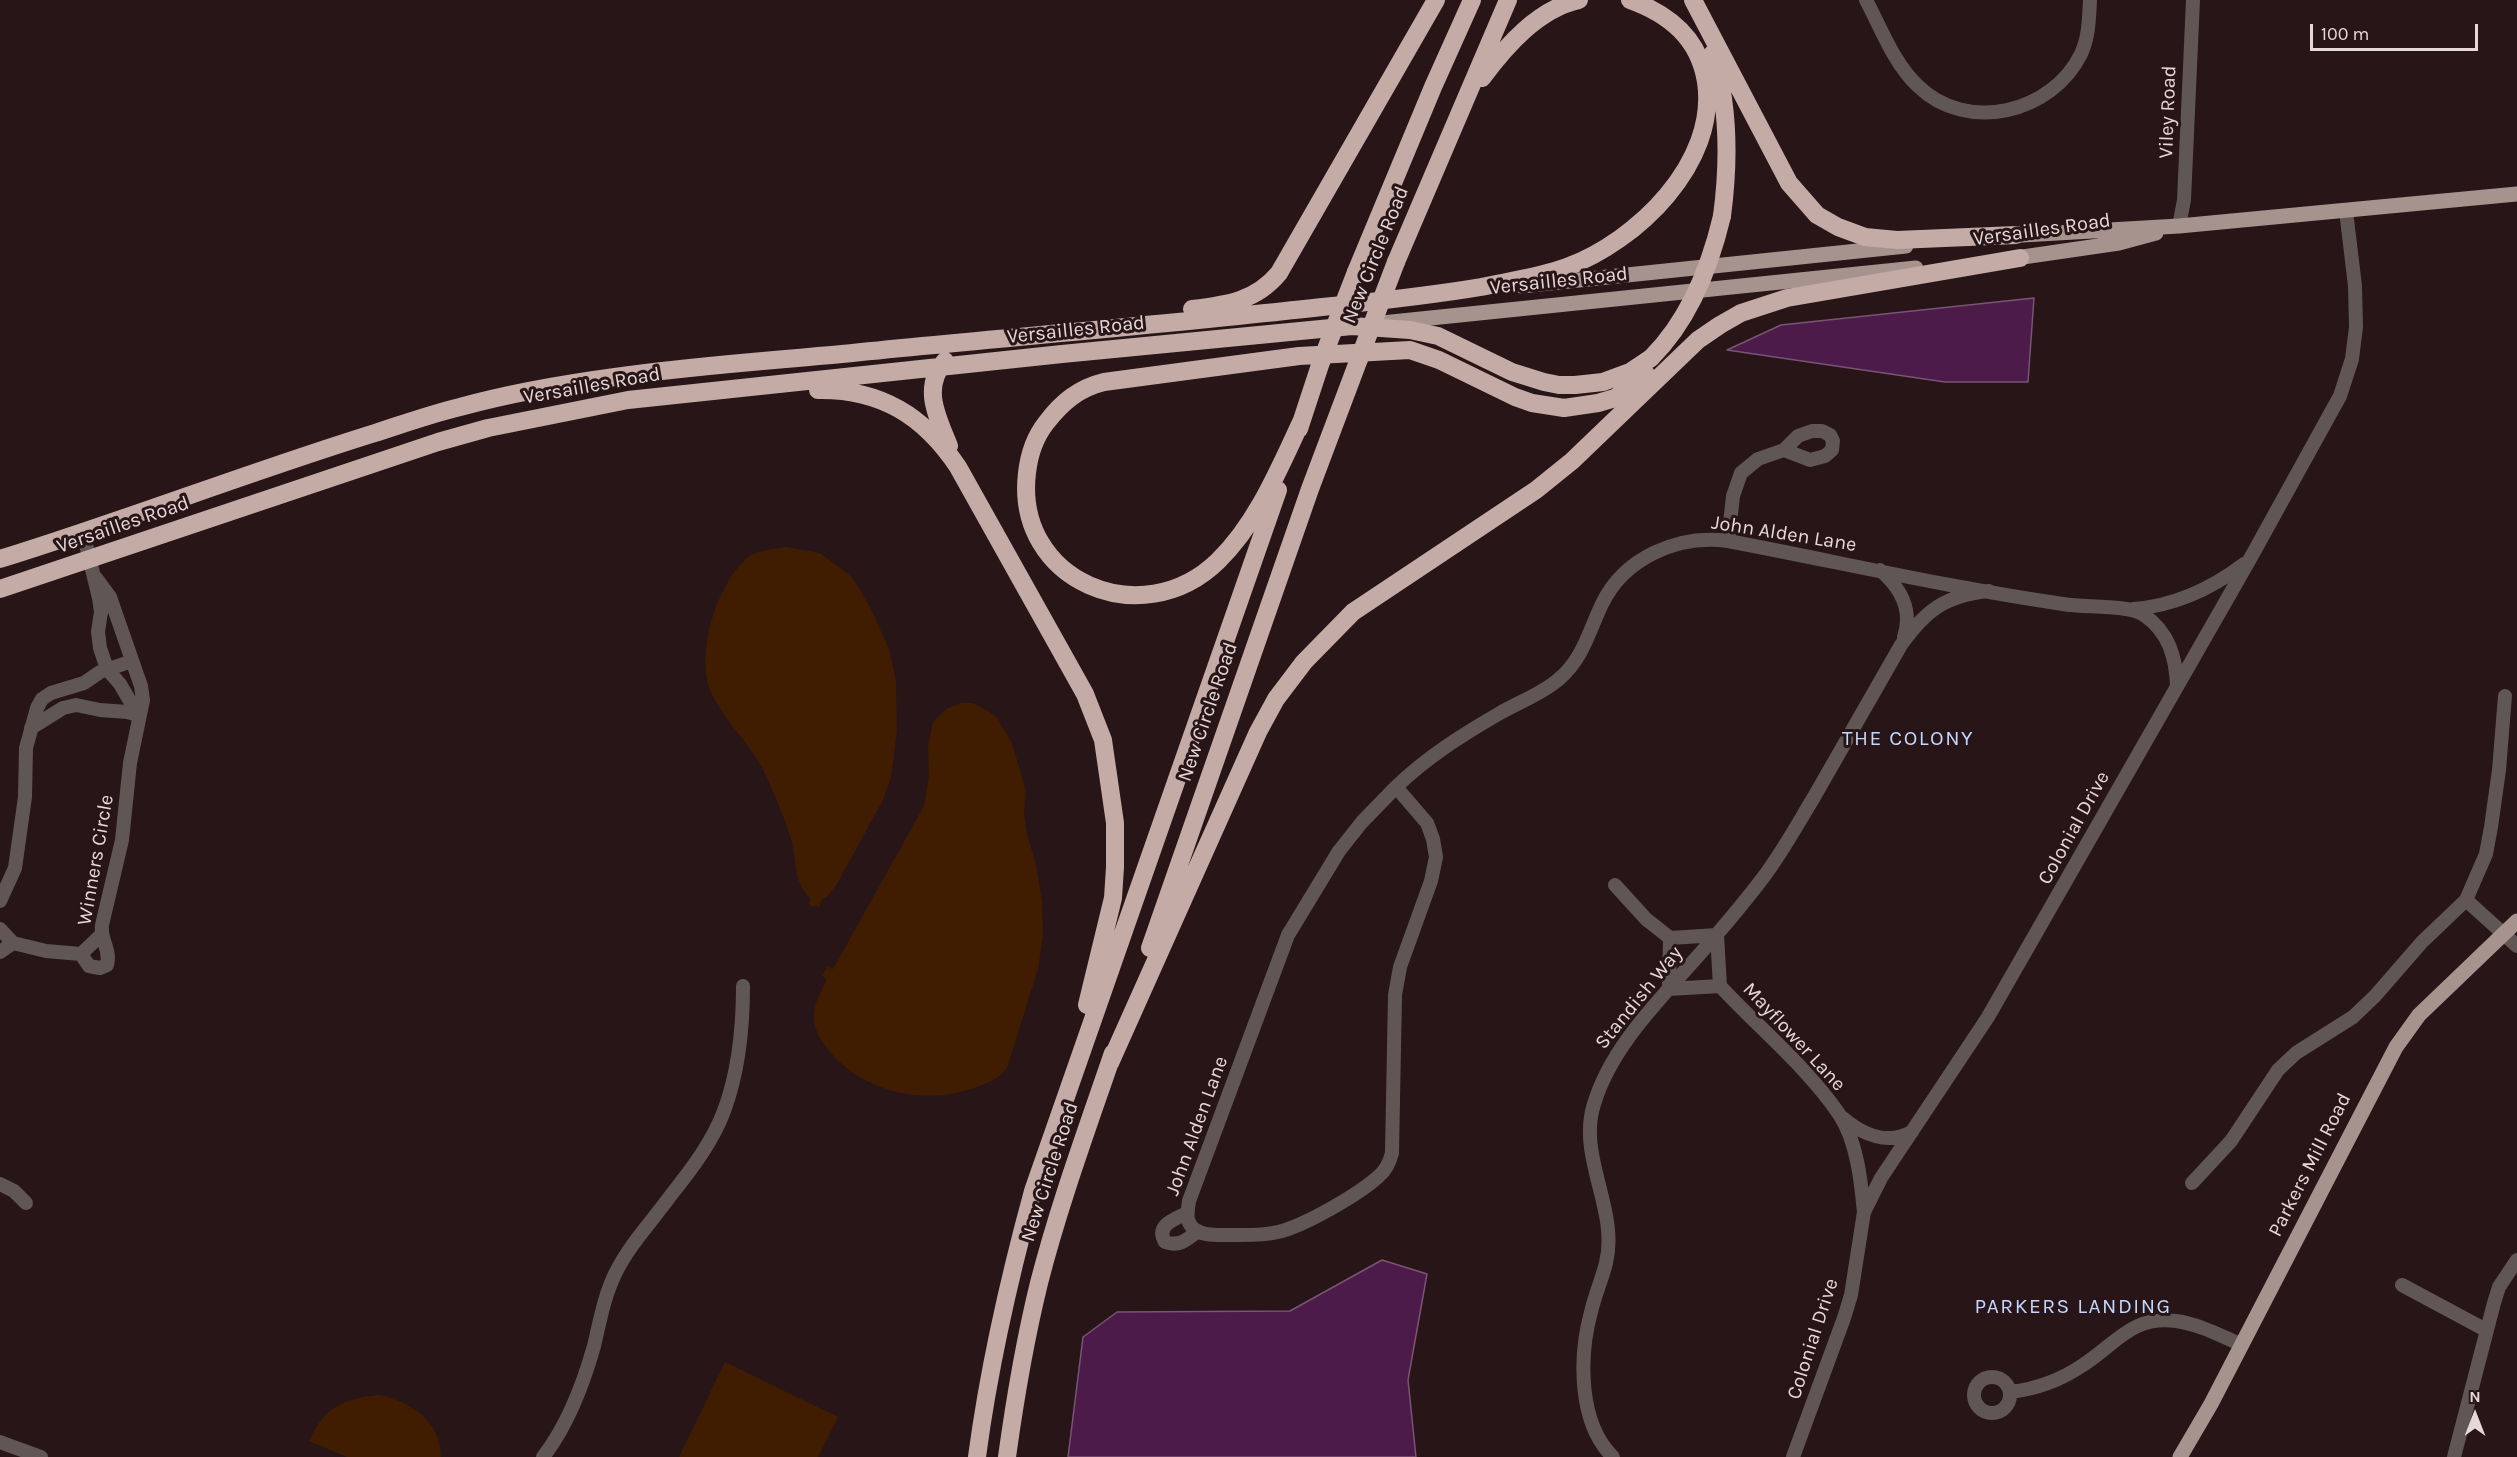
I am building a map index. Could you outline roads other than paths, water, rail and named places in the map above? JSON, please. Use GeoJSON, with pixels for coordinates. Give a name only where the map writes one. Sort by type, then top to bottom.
{"type":"FeatureCollection","features":[{"type":"Feature","properties":{"kind":"highway"},"geometry":{"type":"LineString","coordinates":[[1015,336],[1135,315],[1224,305],[1241,301],[1263,289],[1279,273],[1294,250],[1436,0]]}},
{"type":"Feature","properties":{"kind":"highway","name":"New Circle Road"},"geometry":{"type":"LineString","coordinates":[[976,1457],[991,1362],[1033,1191],[1321,362],[1433,87],[1472,0]]}},
{"type":"Feature","properties":{"kind":"highway","name":"New Circle Road"},"geometry":{"type":"LineString","coordinates":[[1007,1457],[1039,1282],[1057,1218],[1110,1063],[1310,489],[1396,262],[1508,0]]}},
{"type":"Feature","properties":{"kind":"highway"},"geometry":{"type":"LineString","coordinates":[[1428,184],[1477,84],[1500,54],[1543,16],[1579,0]]}},
{"type":"Feature","properties":{"kind":"highway"},"geometry":{"type":"LineString","coordinates":[[1432,296],[1563,269],[1614,244],[1634,229],[1667,196],[1692,156],[1700,137],[1706,116],[1705,79],[1701,62],[1681,30],[1654,9],[1630,0]]}},
{"type":"Feature","properties":{"kind":"highway"},"geometry":{"type":"LineString","coordinates":[[1352,326],[1410,330],[1438,336],[1512,372],[1559,385],[1603,382],[1630,372],[1651,358],[1680,321],[1702,279],[1722,216],[1726,161],[1723,103],[1714,57],[1695,4]]}},
{"type":"Feature","properties":{"kind":"highway"},"geometry":{"type":"LineString","coordinates":[[1695,4],[1789,183],[1817,215],[1838,227],[1865,237],[1898,240],[2016,235]]}},
{"type":"Feature","properties":{"kind":"highway"},"geometry":{"type":"LineString","coordinates":[[1110,1063],[1258,732],[1276,699],[1304,662],[1353,612],[1536,490],[1554,476],[1681,356],[1720,325],[1741,313],[1772,302],[2020,258]]}},
{"type":"Feature","properties":{"kind":"highway","name":"Versailles Road"},"geometry":{"type":"LineString","coordinates":[[0,559],[347,442],[459,407],[537,390],[618,376],[1015,336],[1136,327],[1432,296]]}},
{"type":"Feature","properties":{"kind":"highway","name":"Versailles Road"},"geometry":{"type":"LineString","coordinates":[[0,589],[93,569],[368,464],[478,430],[628,400],[1352,326]]}},
{"type":"Feature","properties":{"kind":"highway"},"geometry":{"type":"LineString","coordinates":[[958,467],[932,399],[939,367],[964,341]]}},
{"type":"Feature","properties":{"kind":"highway"},"geometry":{"type":"LineString","coordinates":[[1302,420],[1276,474],[1248,522],[1219,560],[1200,576],[1183,586],[1161,594],[1142,597],[1119,596],[1099,589],[1060,566],[1041,543],[1030,521],[1026,484],[1033,445],[1043,426],[1063,404],[1087,386],[1299,356],[1410,350],[1432,356],[1515,397],[1532,403],[1564,408],[1615,398],[1645,375],[1681,356]]}},
{"type":"Feature","properties":{"kind":"highway"},"geometry":{"type":"LineString","coordinates":[[696,392],[837,390],[873,396],[925,427],[944,447],[958,467],[1085,694],[1102,740],[1110,778],[1115,823],[1113,898],[1060,1115]]}},
{"type":"Feature","properties":{"kind":"main road","name":"Versailles Road"},"geometry":{"type":"LineString","coordinates":[[1432,296],[2016,235],[2179,226],[2517,194]]}},
{"type":"Feature","properties":{"kind":"main road","name":"Versailles Road"},"geometry":{"type":"LineString","coordinates":[[1352,326],[2020,258],[2119,243],[2179,226]]}},
{"type":"Feature","properties":{"kind":"main road","name":"Parkers Mill Road"},"geometry":{"type":"LineString","coordinates":[[2180,1457],[2211,1404],[2396,1047],[2419,1015],[2517,921]]}},
{"type":"Feature","properties":{"kind":"street"},"geometry":{"type":"LineString","coordinates":[[1866,0],[1899,62],[1918,87],[1962,109],[1990,112],[2019,108],[2035,102],[2059,84],[2075,64],[2086,43],[2090,0]]}},
{"type":"Feature","properties":{"kind":"street","name":"Viley Road"},"geometry":{"type":"LineString","coordinates":[[2179,226],[2184,200],[2193,0]]}},
{"type":"Feature","properties":{"kind":"street","name":"Colonial Drive"},"geometry":{"type":"LineString","coordinates":[[1793,1457],[1851,1295],[1864,1212],[1881,1178],[1988,1017],[2250,559],[2340,396],[2355,345],[2356,309],[2346,211]]}},
{"type":"Feature","properties":{"kind":"street"},"geometry":{"type":"LineString","coordinates":[[1728,541],[1733,496],[1741,473],[1758,459],[1784,450]]}},
{"type":"Feature","properties":{"kind":"street","name":"Winners Circle"},"geometry":{"type":"LineString","coordinates":[[83,532],[101,612],[98,632],[107,669],[120,684],[138,715]]}},
{"type":"Feature","properties":{"kind":"street","name":"John Alden Lane"},"geometry":{"type":"LineString","coordinates":[[1198,1231],[1190,1226],[1187,1213],[1189,1201],[1288,934],[1339,851],[1362,822],[1426,760],[1466,732],[1543,691],[1560,679],[1579,656],[1611,588],[1639,562],[1660,550],[1686,542],[1712,539],[2070,605],[2121,609],[2152,608],[2189,596],[2215,584],[2250,559]]}},
{"type":"Feature","properties":{"kind":"street","name":"Winners Circle"},"geometry":{"type":"LineString","coordinates":[[13,944],[46,951],[81,954],[89,966],[100,968],[107,965],[108,948],[101,935],[122,840],[138,715],[143,700],[141,686],[110,597],[93,569]]}},
{"type":"Feature","properties":{"kind":"street","name":"Standish Way"},"geometry":{"type":"LineString","coordinates":[[1880,570],[1895,585],[1904,601],[1907,625],[1901,645]]}},
{"type":"Feature","properties":{"kind":"street","name":"Standish Way"},"geometry":{"type":"LineString","coordinates":[[1613,1457],[1601,1442],[1594,1427],[1584,1379],[1587,1330],[1606,1263],[1609,1237],[1604,1196],[1590,1134],[1589,1119],[1606,1073],[1669,989],[1717,935],[1784,849],[1901,645],[1914,627],[1935,607],[1961,595],[1989,591]]}},
{"type":"Feature","properties":{"kind":"street","name":"John Alden Lane"},"geometry":{"type":"LineString","coordinates":[[2121,609],[2145,616],[2163,635],[2175,656],[2177,686]]}},
{"type":"Feature","properties":{"kind":"street"},"geometry":{"type":"LineString","coordinates":[[0,901],[15,868],[25,797],[26,748],[42,699],[59,690],[84,682],[107,669],[132,661]]}},
{"type":"Feature","properties":{"kind":"street"},"geometry":{"type":"LineString","coordinates":[[2192,1184],[2231,1141],[2278,1070],[2296,1053],[2354,1017],[2422,942],[2466,900],[2486,854],[2499,770],[2505,696]]}},
{"type":"Feature","properties":{"kind":"street"},"geometry":{"type":"LineString","coordinates":[[31,728],[63,708],[76,705],[138,715]]}},
{"type":"Feature","properties":{"kind":"street"},"geometry":{"type":"LineString","coordinates":[[1187,1213],[1169,1222],[1163,1228],[1162,1237],[1165,1242],[1174,1245],[1182,1243],[1198,1231],[1213,1235],[1254,1235],[1278,1232],[1294,1227],[1361,1189],[1380,1176],[1390,1160],[1396,988],[1400,967],[1435,867],[1436,857],[1427,823],[1396,788]]}},
{"type":"Feature","properties":{"kind":"street"},"geometry":{"type":"LineString","coordinates":[[1615,885],[1646,919],[1670,938],[1717,935]]}},
{"type":"Feature","properties":{"kind":"street"},"geometry":{"type":"LineString","coordinates":[[2466,900],[2517,946]]}},
{"type":"Feature","properties":{"kind":"street"},"geometry":{"type":"LineString","coordinates":[[0,929],[13,944],[0,952]]}},
{"type":"Feature","properties":{"kind":"street"},"geometry":{"type":"LineString","coordinates":[[81,954],[101,935]]}},
{"type":"Feature","properties":{"kind":"street","name":"Mayflower Lane"},"geometry":{"type":"LineString","coordinates":[[1717,935],[1720,987],[1805,1073],[1840,1115],[1854,1128],[1880,1138],[1899,1137],[1912,1132]]}},
{"type":"Feature","properties":{"kind":"street"},"geometry":{"type":"LineString","coordinates":[[1669,989],[1670,938]]}},
{"type":"Feature","properties":{"kind":"street"},"geometry":{"type":"LineString","coordinates":[[543,1457],[568,1415],[583,1380],[600,1313],[616,1272],[640,1234],[703,1152],[724,1112],[736,1068],[743,1021],[743,986]]}},
{"type":"Feature","properties":{"kind":"street","name":"Mayflower Lane"},"geometry":{"type":"LineString","coordinates":[[1669,989],[1720,987]]}},
{"type":"Feature","properties":{"kind":"street","name":"Mayflower Lane"},"geometry":{"type":"LineString","coordinates":[[1840,1115],[1853,1148],[1864,1212]]}},
{"type":"Feature","properties":{"kind":"street"},"geometry":{"type":"LineString","coordinates":[[0,1184],[14,1191],[26,1203]]}},
{"type":"Feature","properties":{"kind":"street"},"geometry":{"type":"LineString","coordinates":[[2454,1457],[2499,1287],[2517,1260]]}},
{"type":"Feature","properties":{"kind":"street"},"geometry":{"type":"LineString","coordinates":[[2402,1285],[2486,1330]]}},
{"type":"Feature","properties":{"kind":"street"},"geometry":{"type":"LineString","coordinates":[[2010,1392],[2034,1389],[2065,1375],[2095,1358],[2124,1332],[2148,1322],[2178,1321],[2242,1345]]}},
{"type":"Feature","properties":{"kind":"street"},"geometry":{"type":"LineString","coordinates":[[0,1442],[41,1457]]}},
{"type":"Feature","properties":{"kind":"district","name":"THE COLONY"},"geometry":{"type":"Point","coordinates":[1908,739]}},
{"type":"Feature","properties":{"kind":"district","name":"PARKERS LANDING"},"geometry":{"type":"Point","coordinates":[2073,1307]}}]}
